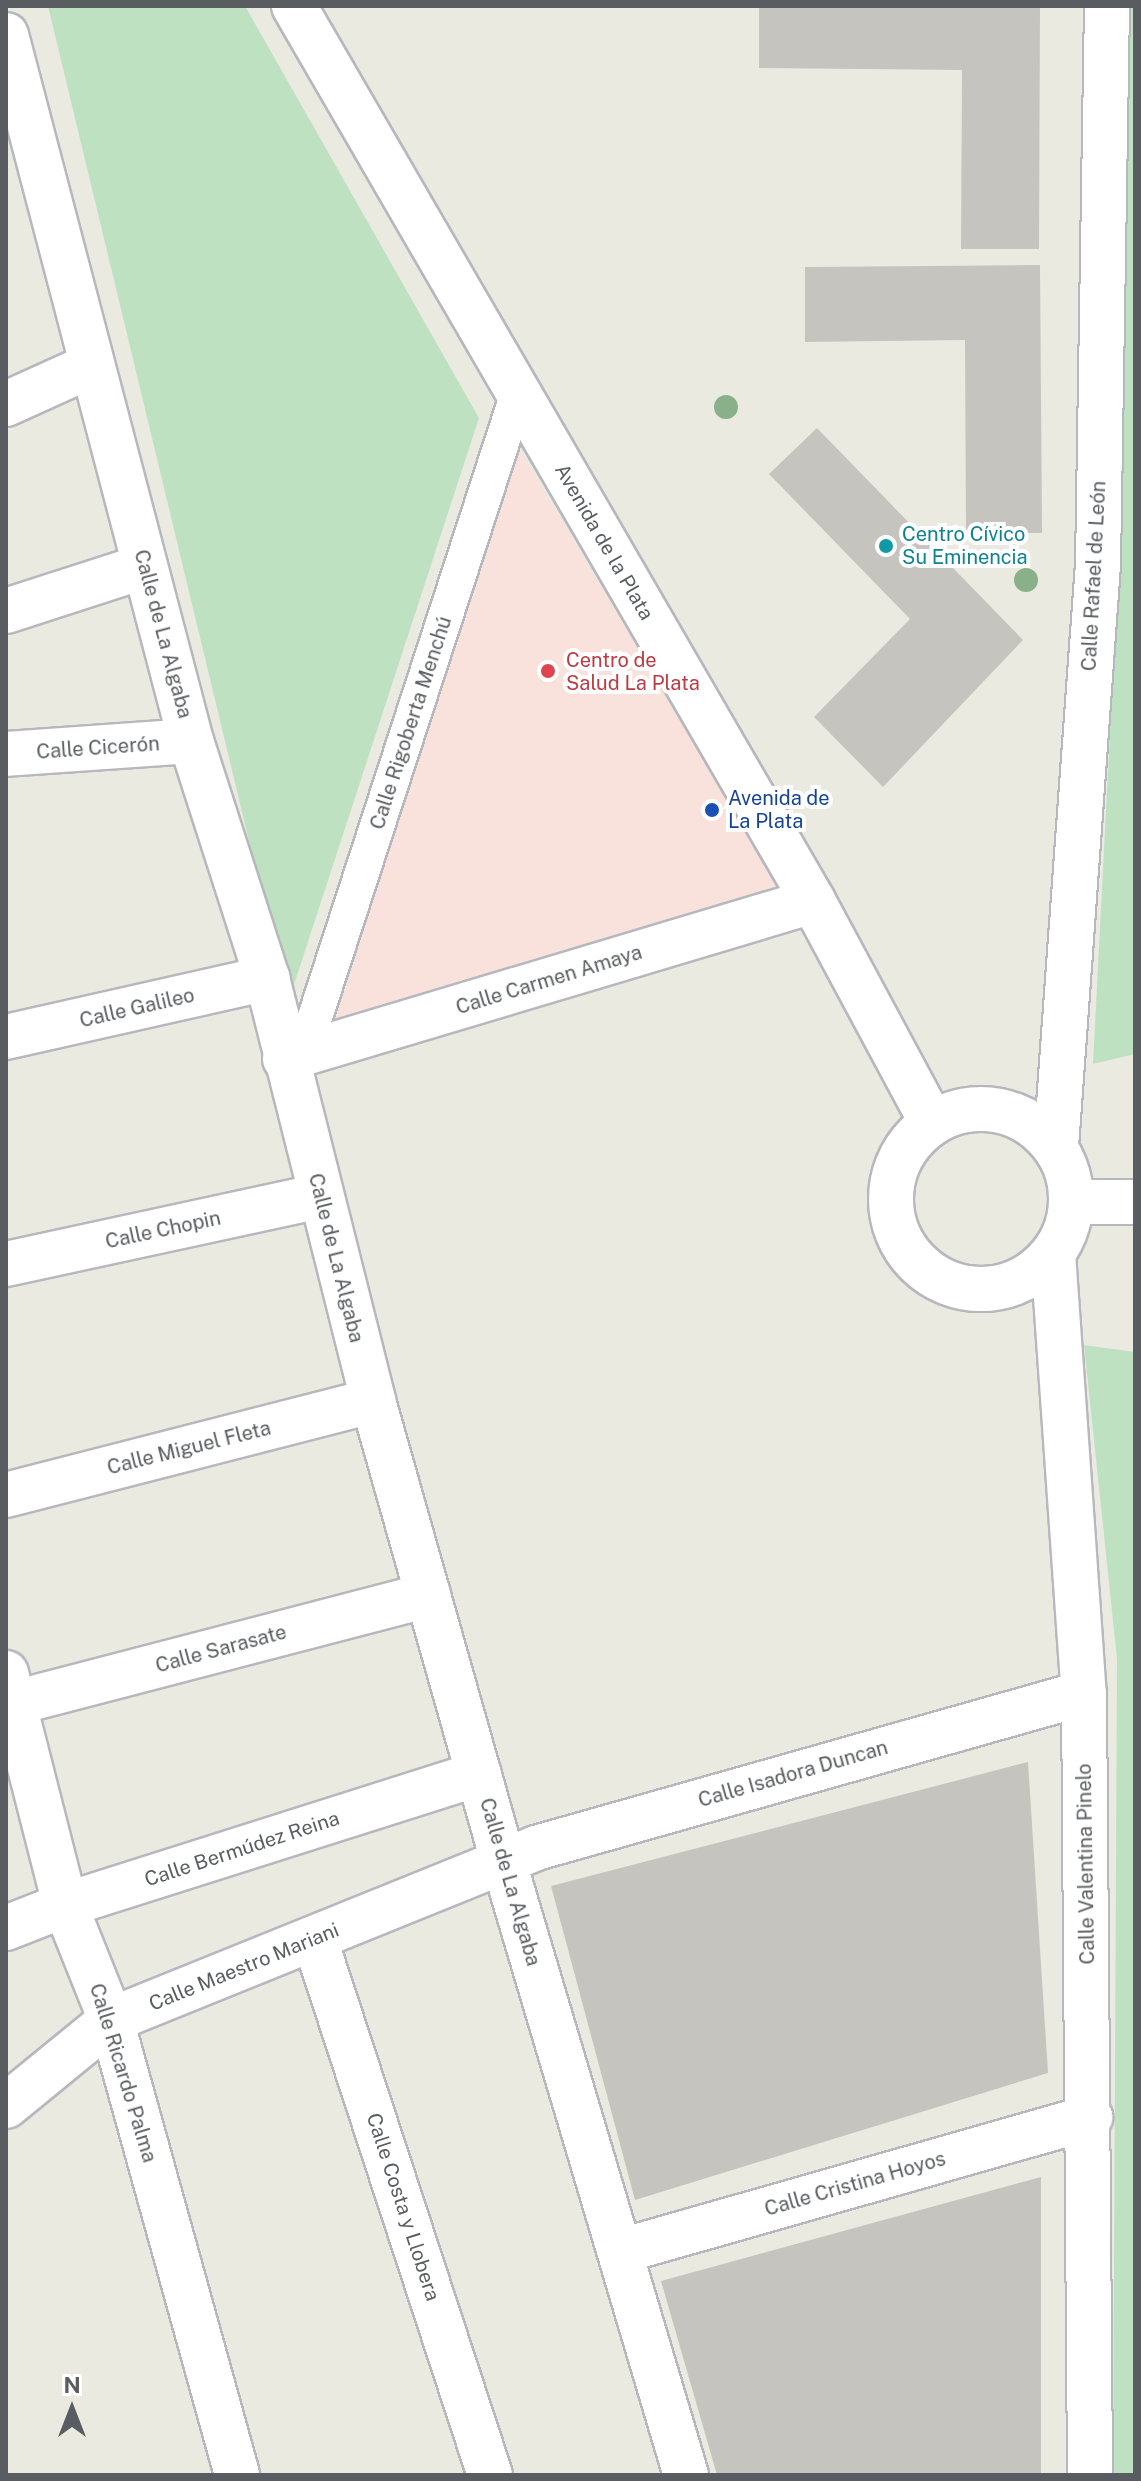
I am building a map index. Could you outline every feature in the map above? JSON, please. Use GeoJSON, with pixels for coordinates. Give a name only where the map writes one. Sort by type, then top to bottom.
{"type":"FeatureCollection","features":[{"type":"Feature","properties":{"kind":"street","name":"Avenida de la Plata"},"geometry":{"type":"LineString","coordinates":[[294,6],[813,901],[932,1123]]}},
{"type":"Feature","properties":{"kind":"street","name":"Calle Rafael de León"},"geometry":{"type":"LineString","coordinates":[[1056,1146],[1098,565],[1107,6]]}},
{"type":"Feature","properties":{"kind":"street","name":"Calle de La Algaba"},"geometry":{"type":"LineString","coordinates":[[9,62],[191,741],[294,1056],[321,1196],[373,1401],[504,1863],[686,2475]]}},
{"type":"Feature","properties":{"kind":"street"},"geometry":{"type":"LineString","coordinates":[[8,400],[92,365]]}},
{"type":"Feature","properties":{"kind":"street","name":"Calle Rigoberta Menchú"},"geometry":{"type":"LineString","coordinates":[[294,1056],[518,393]]}},
{"type":"Feature","properties":{"kind":"street"},"geometry":{"type":"LineString","coordinates":[[6,611],[145,566]]}},
{"type":"Feature","properties":{"kind":"street","name":"Calle Cicerón"},"geometry":{"type":"LineString","coordinates":[[6,754],[191,741]]}},
{"type":"Feature","properties":{"kind":"street","name":"Calle Carmen Amaya"},"geometry":{"type":"LineString","coordinates":[[294,1056],[813,901]]}},
{"type":"Feature","properties":{"kind":"street","name":"Calle Galileo"},"geometry":{"type":"LineString","coordinates":[[6,1037],[267,978]]}},
{"type":"Feature","properties":{"kind":"street"},"geometry":{"type":"LineString","coordinates":[[992,1110],[1022,1118],[1056,1146],[1069,1179],[1072,1202],[1067,1229],[1053,1254],[1032,1274],[1006,1286],[978,1290],[949,1284],[924,1271],[904,1249],[889,1194],[896,1166],[910,1142],[932,1123],[961,1111],[992,1110]]}},
{"type":"Feature","properties":{"kind":"street","name":"Calle Chopin"},"geometry":{"type":"LineString","coordinates":[[6,1264],[321,1196]]}},
{"type":"Feature","properties":{"kind":"street"},"geometry":{"type":"LineString","coordinates":[[1072,1202],[1135,1202]]}},
{"type":"Feature","properties":{"kind":"street","name":"Calle Valentina Pinelo"},"geometry":{"type":"LineString","coordinates":[[1053,1254],[1084,1693],[1090,2117],[1090,2475]]}},
{"type":"Feature","properties":{"kind":"street","name":"Calle Miguel Fleta"},"geometry":{"type":"LineString","coordinates":[[6,1495],[373,1401]]}},
{"type":"Feature","properties":{"kind":"street","name":"Calle Sarasate"},"geometry":{"type":"LineString","coordinates":[[10,1688],[428,1595]]}},
{"type":"Feature","properties":{"kind":"street","name":"Calle Ricardo Palma"},"geometry":{"type":"LineString","coordinates":[[10,1688],[65,1905],[111,2020],[237,2475]]}},
{"type":"Feature","properties":{"kind":"street","name":"Calle Isadora Duncan"},"geometry":{"type":"LineString","coordinates":[[504,1863],[536,1848],[1084,1693]]}},
{"type":"Feature","properties":{"kind":"street","name":"Calle Bermúdez Reina"},"geometry":{"type":"LineString","coordinates":[[6,1928],[65,1905],[479,1774]]}},
{"type":"Feature","properties":{"kind":"street","name":"Calle Maestro Mariani"},"geometry":{"type":"LineString","coordinates":[[6,2106],[111,2020],[504,1863]]}},
{"type":"Feature","properties":{"kind":"street","name":"Calle Costa y Llobera"},"geometry":{"type":"LineString","coordinates":[[315,1940],[490,2475]]}},
{"type":"Feature","properties":{"kind":"street","name":"Calle Cristina Hoyos"},"geometry":{"type":"LineString","coordinates":[[621,2251],[1090,2117]]}},
{"type":"Feature","properties":{"kind":"shaded area","name":"Centro de Salud La Plata"},"geometry":{"type":"Polygon","coordinates":[[[517,446],[786,896],[333,1027],[517,446]]]}},
{"type":"Feature","properties":{"kind":"green space"},"geometry":{"type":"Polygon","coordinates":[[[48,6],[245,6],[479,418],[288,1003],[48,6]]]}},
{"type":"Feature","properties":{"kind":"green space"},"geometry":{"type":"Polygon","coordinates":[[[1124,6],[1135,6],[1135,1054],[1093,1064],[1118,577],[1124,6]]]}},
{"type":"Feature","properties":{"kind":"green space"},"geometry":{"type":"Polygon","coordinates":[[[1084,1345],[1135,1352],[1135,2475],[1113,2475],[1117,1659],[1084,1345]]]}},
{"type":"Feature","properties":{"kind":"building"},"geometry":{"type":"Polygon","coordinates":[[[759,6],[1040,6],[1039,249],[961,249],[962,70],[759,68],[759,6]]]}},
{"type":"Feature","properties":{"kind":"building"},"geometry":{"type":"Polygon","coordinates":[[[1040,265],[1042,533],[966,533],[965,340],[805,342],[805,267],[1040,265]]]}},
{"type":"Feature","properties":{"kind":"building","name":"Centro Cívico Su Eminencia"},"geometry":{"type":"Polygon","coordinates":[[[817,428],[1023,640],[883,787],[814,717],[910,619],[769,474],[817,428]]]}},
{"type":"Feature","properties":{"kind":"building"},"geometry":{"type":"Polygon","coordinates":[[[1028,1762],[1048,2073],[635,2200],[551,1886],[1028,1762]]]}},
{"type":"Feature","properties":{"kind":"building"},"geometry":{"type":"Polygon","coordinates":[[[1041,2177],[1041,2475],[717,2475],[661,2281],[1041,2177]]]}},
{"type":"Feature","properties":{"kind":"place","name":"Centro Cívico Su Eminencia"},"geometry":{"type":"Point","coordinates":[886,546]}},
{"type":"Feature","properties":{"kind":"place","name":"Centro de Salud La Plata"},"geometry":{"type":"Point","coordinates":[548,671]}},
{"type":"Feature","properties":{"kind":"place","name":"Avenida de La Plata"},"geometry":{"type":"Point","coordinates":[712,810]}}]}
